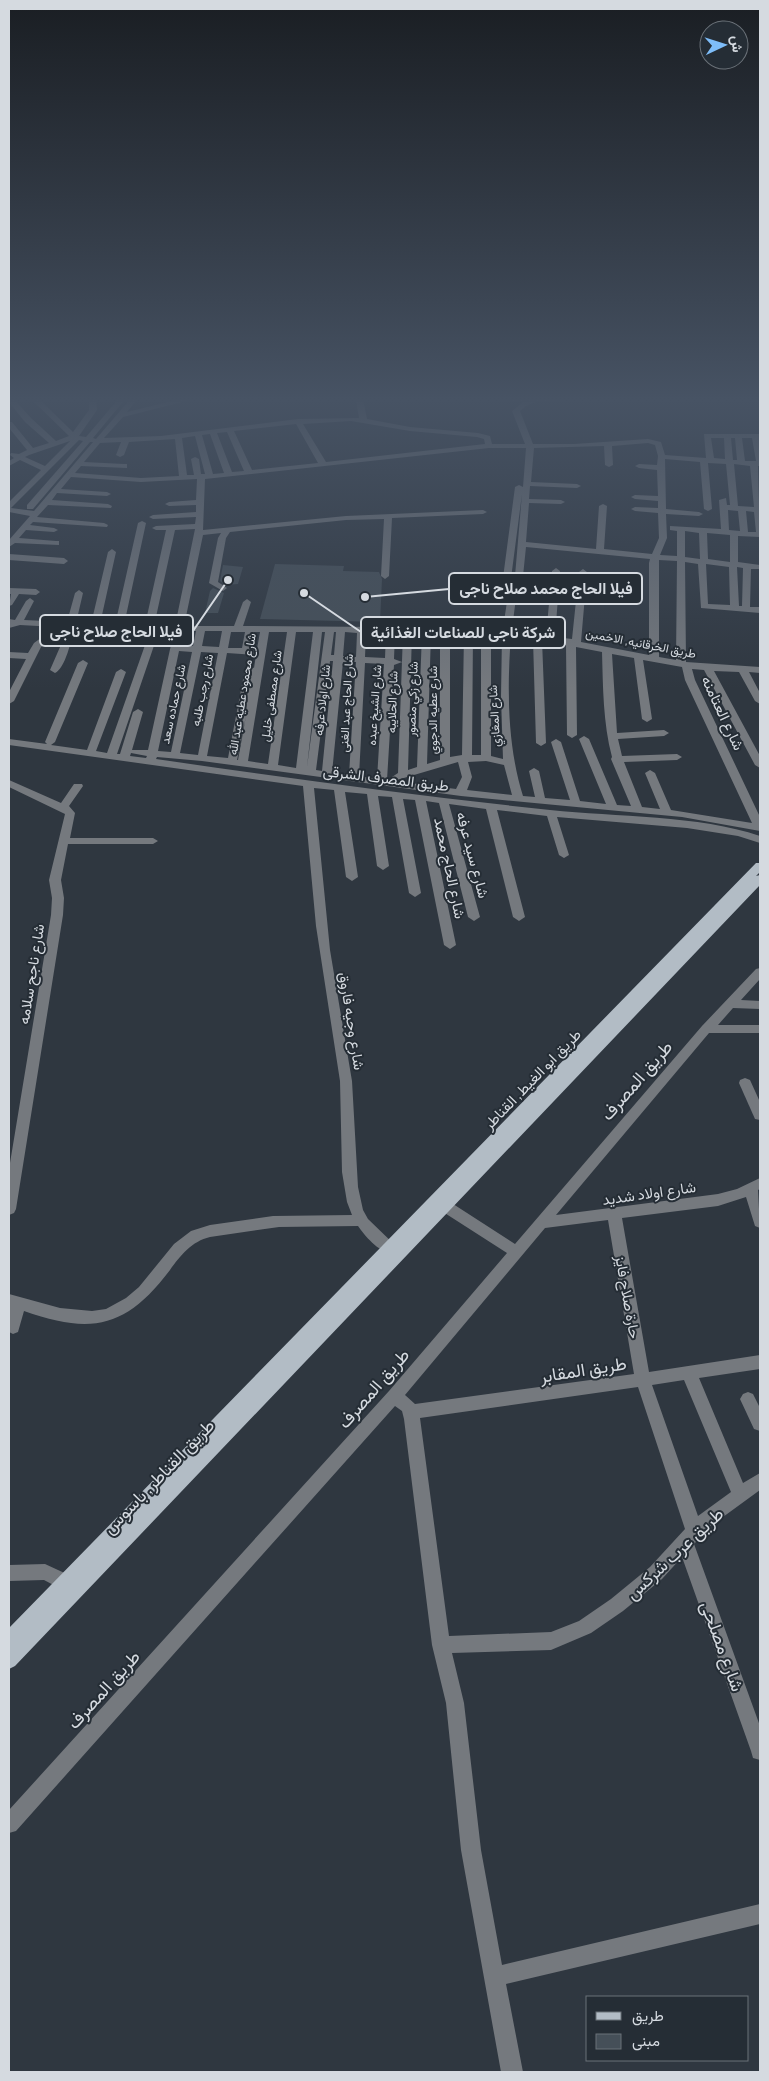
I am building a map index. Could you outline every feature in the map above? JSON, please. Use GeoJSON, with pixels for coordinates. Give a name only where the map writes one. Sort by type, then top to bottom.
{"type":"FeatureCollection","features":[{"type":"Feature","properties":{"kind":"main road","name":"طريق ابو الغيط, القناطر"},"geometry":{"type":"LineString","coordinates":[[332,1317],[391,1248],[760,866]]}},
{"type":"Feature","properties":{"kind":"main road","name":"طريق ابو الغيط, القناطر"},"geometry":{"type":"LineString","coordinates":[[332,1317],[445,1206],[760,879]]}},
{"type":"Feature","properties":{"kind":"main road","name":"طريق القناطر, باسوس"},"geometry":{"type":"LineString","coordinates":[[9,1640],[64,1582],[332,1317]]}},
{"type":"Feature","properties":{"kind":"main road","name":"طريق القناطر, باسوس"},"geometry":{"type":"LineString","coordinates":[[9,1660],[332,1317]]}},
{"type":"Feature","properties":{"kind":"street"},"geometry":{"type":"LineString","coordinates":[[22,494],[9,508],[30,515],[104,525]]}},
{"type":"Feature","properties":{"kind":"street"},"geometry":{"type":"LineString","coordinates":[[11,542],[45,494]]}},
{"type":"Feature","properties":{"kind":"street"},"geometry":{"type":"LineString","coordinates":[[30,515],[52,494]]}},
{"type":"Feature","properties":{"kind":"street"},"geometry":{"type":"LineString","coordinates":[[152,758],[200,528],[202,494]]}},
{"type":"Feature","properties":{"kind":"street"},"geometry":{"type":"LineString","coordinates":[[504,631],[520,494]]}},
{"type":"Feature","properties":{"kind":"street"},"geometry":{"type":"LineString","coordinates":[[504,631],[512,586],[519,576],[526,494]]}},
{"type":"Feature","properties":{"kind":"street"},"geometry":{"type":"LineString","coordinates":[[654,659],[655,557],[662,542],[663,494]]}},
{"type":"Feature","properties":{"kind":"street"},"geometry":{"type":"LineString","coordinates":[[704,494],[701,530],[704,606],[760,610]]}},
{"type":"Feature","properties":{"kind":"street"},"geometry":{"type":"LineString","coordinates":[[736,494],[744,534]]}},
{"type":"Feature","properties":{"kind":"street"},"geometry":{"type":"LineString","coordinates":[[663,527],[760,535],[759,494]]}},
{"type":"Feature","properties":{"kind":"street"},"geometry":{"type":"LineString","coordinates":[[635,497],[663,499]]}},
{"type":"Feature","properties":{"kind":"street"},"geometry":{"type":"LineString","coordinates":[[526,501],[561,502]]}},
{"type":"Feature","properties":{"kind":"street"},"geometry":{"type":"LineString","coordinates":[[46,502],[108,506]]}},
{"type":"Feature","properties":{"kind":"street"},"geometry":{"type":"LineString","coordinates":[[169,504],[201,502]]}},
{"type":"Feature","properties":{"kind":"street"},"geometry":{"type":"LineString","coordinates":[[735,608],[734,564],[724,504],[738,508],[759,510]]}},
{"type":"Feature","properties":{"kind":"street"},"geometry":{"type":"LineString","coordinates":[[83,512],[89,505]]}},
{"type":"Feature","properties":{"kind":"street"},"geometry":{"type":"LineString","coordinates":[[600,561],[603,506]]}},
{"type":"Feature","properties":{"kind":"street"},"geometry":{"type":"LineString","coordinates":[[635,509],[688,513],[702,511]]}},
{"type":"Feature","properties":{"kind":"street"},"geometry":{"type":"LineString","coordinates":[[156,528],[229,528],[332,519],[483,512]]}},
{"type":"Feature","properties":{"kind":"street","name":"شارع العتامنه"},"geometry":{"type":"LineString","coordinates":[[688,513],[684,528],[681,560],[683,665],[760,828]]}},
{"type":"Feature","properties":{"kind":"street"},"geometry":{"type":"LineString","coordinates":[[153,517],[200,514]]}},
{"type":"Feature","properties":{"kind":"street"},"geometry":{"type":"LineString","coordinates":[[385,576],[388,517]]}},
{"type":"Feature","properties":{"kind":"street"},"geometry":{"type":"LineString","coordinates":[[119,628],[142,523]]}},
{"type":"Feature","properties":{"kind":"street"},"geometry":{"type":"LineString","coordinates":[[23,527],[54,530]]}},
{"type":"Feature","properties":{"kind":"street"},"geometry":{"type":"LineString","coordinates":[[112,754],[152,628],[171,527]]}},
{"type":"Feature","properties":{"kind":"street"},"geometry":{"type":"LineString","coordinates":[[223,588],[213,584],[222,538],[229,528]]}},
{"type":"Feature","properties":{"kind":"street"},"geometry":{"type":"LineString","coordinates":[[11,542],[56,544]]}},
{"type":"Feature","properties":{"kind":"street"},"geometry":{"type":"LineString","coordinates":[[522,544],[760,567]]}},
{"type":"Feature","properties":{"kind":"street"},"geometry":{"type":"LineString","coordinates":[[25,558],[32,547]]}},
{"type":"Feature","properties":{"kind":"street"},"geometry":{"type":"LineString","coordinates":[[572,735],[574,643],[585,570],[590,550]]}},
{"type":"Feature","properties":{"kind":"street"},"geometry":{"type":"LineString","coordinates":[[95,627],[112,552]]}},
{"type":"Feature","properties":{"kind":"street"},"geometry":{"type":"LineString","coordinates":[[9,557],[64,561]]}},
{"type":"Feature","properties":{"kind":"street"},"geometry":{"type":"LineString","coordinates":[[746,609],[747,565]]}},
{"type":"Feature","properties":{"kind":"street"},"geometry":{"type":"LineString","coordinates":[[550,638],[556,571]]}},
{"type":"Feature","properties":{"kind":"street"},"geometry":{"type":"LineString","coordinates":[[9,603],[12,591],[36,592]]}},
{"type":"Feature","properties":{"kind":"street"},"geometry":{"type":"LineString","coordinates":[[55,670],[65,626],[79,593]]}},
{"type":"Feature","properties":{"kind":"street"},"geometry":{"type":"LineString","coordinates":[[12,624],[30,601]]}},
{"type":"Feature","properties":{"kind":"street"},"geometry":{"type":"LineString","coordinates":[[238,628],[248,602]]}},
{"type":"Feature","properties":{"kind":"street","name":"طريق الخرقانيه, الاخمين"},"geometry":{"type":"LineString","coordinates":[[12,624],[119,628],[318,628],[504,631],[550,638],[683,665],[760,670]]}},
{"type":"Feature","properties":{"kind":"street"},"geometry":{"type":"LineString","coordinates":[[9,701],[39,642],[65,626]]}},
{"type":"Feature","properties":{"kind":"street","name":"شارع حماده سعد"},"geometry":{"type":"LineString","coordinates":[[175,755],[201,628]]}},
{"type":"Feature","properties":{"kind":"street","name":"شارع رجب طلبه"},"geometry":{"type":"LineString","coordinates":[[202,758],[227,628]]}},
{"type":"Feature","properties":{"kind":"street"},"geometry":{"type":"LineString","coordinates":[[246,652],[250,628]]}},
{"type":"Feature","properties":{"kind":"street","name":"شارع محمود عطيه عبد الله"},"geometry":{"type":"LineString","coordinates":[[234,762],[261,652],[265,628]]}},
{"type":"Feature","properties":{"kind":"street","name":"شارع مصطفى خليل"},"geometry":{"type":"LineString","coordinates":[[273,767],[292,628]]}},
{"type":"Feature","properties":{"kind":"street"},"geometry":{"type":"LineString","coordinates":[[307,776],[318,628]]}},
{"type":"Feature","properties":{"kind":"street"},"geometry":{"type":"LineString","coordinates":[[307,776],[326,658],[335,629]]}},
{"type":"Feature","properties":{"kind":"street","name":"شارع اولاد عرفه"},"geometry":{"type":"LineString","coordinates":[[327,774],[338,659],[335,629]]}},
{"type":"Feature","properties":{"kind":"street","name":"شارع الحاج عبد الغنى"},"geometry":{"type":"LineString","coordinates":[[354,778],[362,629]]}},
{"type":"Feature","properties":{"kind":"street","name":"شارع الشيخ عبده"},"geometry":{"type":"LineString","coordinates":[[382,781],[392,630]]}},
{"type":"Feature","properties":{"kind":"street","name":"شارع الحلايبه"},"geometry":{"type":"LineString","coordinates":[[403,775],[408,630]]}},
{"type":"Feature","properties":{"kind":"street","name":"شارع زكي منصور"},"geometry":{"type":"LineString","coordinates":[[422,768],[427,630]]}},
{"type":"Feature","properties":{"kind":"street","name":"شارع عطيه الدجوي"},"geometry":{"type":"LineString","coordinates":[[445,630],[445,760]]}},
{"type":"Feature","properties":{"kind":"street"},"geometry":{"type":"LineString","coordinates":[[461,793],[462,786],[467,777],[465,758],[469,630]]}},
{"type":"Feature","properties":{"kind":"street"},"geometry":{"type":"LineString","coordinates":[[486,631],[486,758]]}},
{"type":"Feature","properties":{"kind":"street","name":"شارع المغازي"},"geometry":{"type":"LineString","coordinates":[[504,631],[509,763],[518,798]]}},
{"type":"Feature","properties":{"kind":"street"},"geometry":{"type":"LineString","coordinates":[[537,636],[541,743]]}},
{"type":"Feature","properties":{"kind":"street","name":"شارع مصطفى خليل"},"geometry":{"type":"LineString","coordinates":[[175,648],[261,652]]}},
{"type":"Feature","properties":{"kind":"street"},"geometry":{"type":"LineString","coordinates":[[606,650],[612,736],[616,759],[638,810]]}},
{"type":"Feature","properties":{"kind":"street"},"geometry":{"type":"LineString","coordinates":[[9,655],[31,656]]}},
{"type":"Feature","properties":{"kind":"street"},"geometry":{"type":"LineString","coordinates":[[638,656],[647,719]]}},
{"type":"Feature","properties":{"kind":"street"},"geometry":{"type":"LineString","coordinates":[[315,658],[444,666]]}},
{"type":"Feature","properties":{"kind":"street"},"geometry":{"type":"LineString","coordinates":[[50,742],[83,663]]}},
{"type":"Feature","properties":{"kind":"street"},"geometry":{"type":"LineString","coordinates":[[222,772],[234,762],[250,666]]}},
{"type":"Feature","properties":{"kind":"street"},"geometry":{"type":"LineString","coordinates":[[708,668],[760,765]]}},
{"type":"Feature","properties":{"kind":"street"},"geometry":{"type":"LineString","coordinates":[[743,670],[760,701]]}},
{"type":"Feature","properties":{"kind":"street"},"geometry":{"type":"LineString","coordinates":[[91,751],[120,672]]}},
{"type":"Feature","properties":{"kind":"street"},"geometry":{"type":"LineString","coordinates":[[125,755],[138,712]]}},
{"type":"Feature","properties":{"kind":"street"},"geometry":{"type":"LineString","coordinates":[[612,736],[664,733]]}},
{"type":"Feature","properties":{"kind":"street","name":"طريق المصرف الشرقى"},"geometry":{"type":"LineString","coordinates":[[9,736],[91,751]]}},
{"type":"Feature","properties":{"kind":"street"},"geometry":{"type":"LineString","coordinates":[[584,739],[613,808]]}},
{"type":"Feature","properties":{"kind":"street","name":"طريق المصرف الشرقى"},"geometry":{"type":"LineString","coordinates":[[9,742],[152,758],[222,772],[307,776],[327,774],[461,793],[692,815],[760,828]]}},
{"type":"Feature","properties":{"kind":"street"},"geometry":{"type":"LineString","coordinates":[[556,742],[576,804]]}},
{"type":"Feature","properties":{"kind":"street","name":"طريق المصرف الشرقى"},"geometry":{"type":"LineString","coordinates":[[152,758],[175,755],[273,767],[307,776],[339,788],[552,813],[687,825],[740,833],[760,840]]}},
{"type":"Feature","properties":{"kind":"street"},"geometry":{"type":"LineString","coordinates":[[616,759],[677,757]]}},
{"type":"Feature","properties":{"kind":"street"},"geometry":{"type":"LineString","coordinates":[[382,781],[445,760],[486,758],[509,763]]}},
{"type":"Feature","properties":{"kind":"street"},"geometry":{"type":"LineString","coordinates":[[534,771],[541,801]]}},
{"type":"Feature","properties":{"kind":"street"},"geometry":{"type":"LineString","coordinates":[[650,773],[667,812]]}},
{"type":"Feature","properties":{"kind":"street","name":"شارع وجيه فاروق"},"geometry":{"type":"LineString","coordinates":[[307,776],[328,973],[346,1084],[346,1111],[354,1203],[362,1220],[374,1237],[391,1248]]}},
{"type":"Feature","properties":{"kind":"street"},"geometry":{"type":"LineString","coordinates":[[9,783],[63,807],[78,786]]}},
{"type":"Feature","properties":{"kind":"street"},"geometry":{"type":"LineString","coordinates":[[339,788],[352,876]]}},
{"type":"Feature","properties":{"kind":"street"},"geometry":{"type":"LineString","coordinates":[[372,792],[383,866]]}},
{"type":"Feature","properties":{"kind":"street"},"geometry":{"type":"LineString","coordinates":[[397,795],[415,893]]}},
{"type":"Feature","properties":{"kind":"street","name":"شارع الحاج محمد"},"geometry":{"type":"LineString","coordinates":[[420,798],[450,945]]}},
{"type":"Feature","properties":{"kind":"street","name":"شارع سيد عرفه"},"geometry":{"type":"LineString","coordinates":[[443,800],[474,917]]}},
{"type":"Feature","properties":{"kind":"street"},"geometry":{"type":"LineString","coordinates":[[490,806],[519,916]]}},
{"type":"Feature","properties":{"kind":"street","name":"شارع ناجح سلامه"},"geometry":{"type":"LineString","coordinates":[[9,1209],[57,915],[58,898],[54,880],[70,813],[63,807]]}},
{"type":"Feature","properties":{"kind":"street"},"geometry":{"type":"LineString","coordinates":[[552,813],[564,855]]}},
{"type":"Feature","properties":{"kind":"street"},"geometry":{"type":"LineString","coordinates":[[63,842],[153,841]]}},
{"type":"Feature","properties":{"kind":"street","name":"طريق المصرف"},"geometry":{"type":"LineString","coordinates":[[9,1824],[394,1396],[515,1251],[706,1029],[729,1004],[755,984],[760,972]]}},
{"type":"Feature","properties":{"kind":"street"},"geometry":{"type":"LineString","coordinates":[[729,1004],[760,1005]]}},
{"type":"Feature","properties":{"kind":"street"},"geometry":{"type":"LineString","coordinates":[[706,1029],[760,1029]]}},
{"type":"Feature","properties":{"kind":"street"},"geometry":{"type":"LineString","coordinates":[[745,1082],[760,1115]]}},
{"type":"Feature","properties":{"kind":"street"},"geometry":{"type":"LineString","coordinates":[[756,1185],[760,1222]]}},
{"type":"Feature","properties":{"kind":"street","name":"شارع اولاد شديد"},"geometry":{"type":"LineString","coordinates":[[539,1223],[614,1215],[718,1200],[756,1185]]}},
{"type":"Feature","properties":{"kind":"street"},"geometry":{"type":"LineString","coordinates":[[445,1206],[515,1251]]}},
{"type":"Feature","properties":{"kind":"street","name":"حارة صلاح فايز"},"geometry":{"type":"LineString","coordinates":[[614,1215],[642,1380],[690,1536]]}},
{"type":"Feature","properties":{"kind":"street"},"geometry":{"type":"LineString","coordinates":[[13,1327],[13,1301],[54,1313],[81,1318],[102,1318],[121,1311],[132,1304],[186,1242],[196,1235],[209,1231],[269,1222],[337,1223],[362,1220]]}},
{"type":"Feature","properties":{"kind":"street","name":"طريق المقابر"},"geometry":{"type":"LineString","coordinates":[[411,1412],[760,1362]]}},
{"type":"Feature","properties":{"kind":"street"},"geometry":{"type":"LineString","coordinates":[[689,1373],[740,1495]]}},
{"type":"Feature","properties":{"kind":"street"},"geometry":{"type":"LineString","coordinates":[[394,1396],[411,1412],[442,1645],[455,1703],[471,1850],[512,2072]]}},
{"type":"Feature","properties":{"kind":"street"},"geometry":{"type":"LineString","coordinates":[[748,1399],[760,1424]]}},
{"type":"Feature","properties":{"kind":"street","name":"طريق عرب شركس"},"geometry":{"type":"LineString","coordinates":[[442,1645],[551,1641],[585,1627],[617,1606],[656,1573],[706,1519],[760,1481]]}},
{"type":"Feature","properties":{"kind":"street","name":"شارع مصلحى"},"geometry":{"type":"LineString","coordinates":[[690,1536],[760,1751]]}},
{"type":"Feature","properties":{"kind":"street"},"geometry":{"type":"LineString","coordinates":[[9,1573],[45,1572],[64,1582]]}},
{"type":"Feature","properties":{"kind":"street"},"geometry":{"type":"LineString","coordinates":[[494,1977],[760,1914]]}},
{"type":"Feature","properties":{"kind":"building"},"geometry":{"type":"Polygon","coordinates":[[[275,564],[344,566],[343,571],[379,572],[382,579],[380,622],[260,619],[275,564]]]}},
{"type":"Feature","properties":{"kind":"building"},"geometry":{"type":"Polygon","coordinates":[[[223,565],[243,567],[238,584],[226,585],[220,581],[223,565]]]}},
{"type":"Feature","properties":{"kind":"building"},"geometry":{"type":"Polygon","coordinates":[[[213,588],[224,593],[218,613],[205,613],[210,591],[213,588]]]}},
{"type":"Feature","properties":{"kind":"place","name":"فيلا الحاج صلاح ناجى"},"geometry":{"type":"Point","coordinates":[228,580]}},
{"type":"Feature","properties":{"kind":"place","name":"شركة ناجى للصناعات الغذائية"},"geometry":{"type":"Point","coordinates":[304,593]}},
{"type":"Feature","properties":{"kind":"place","name":"فيلا الحاج محمد صلاح ناجى"},"geometry":{"type":"Point","coordinates":[365,597]}}]}
